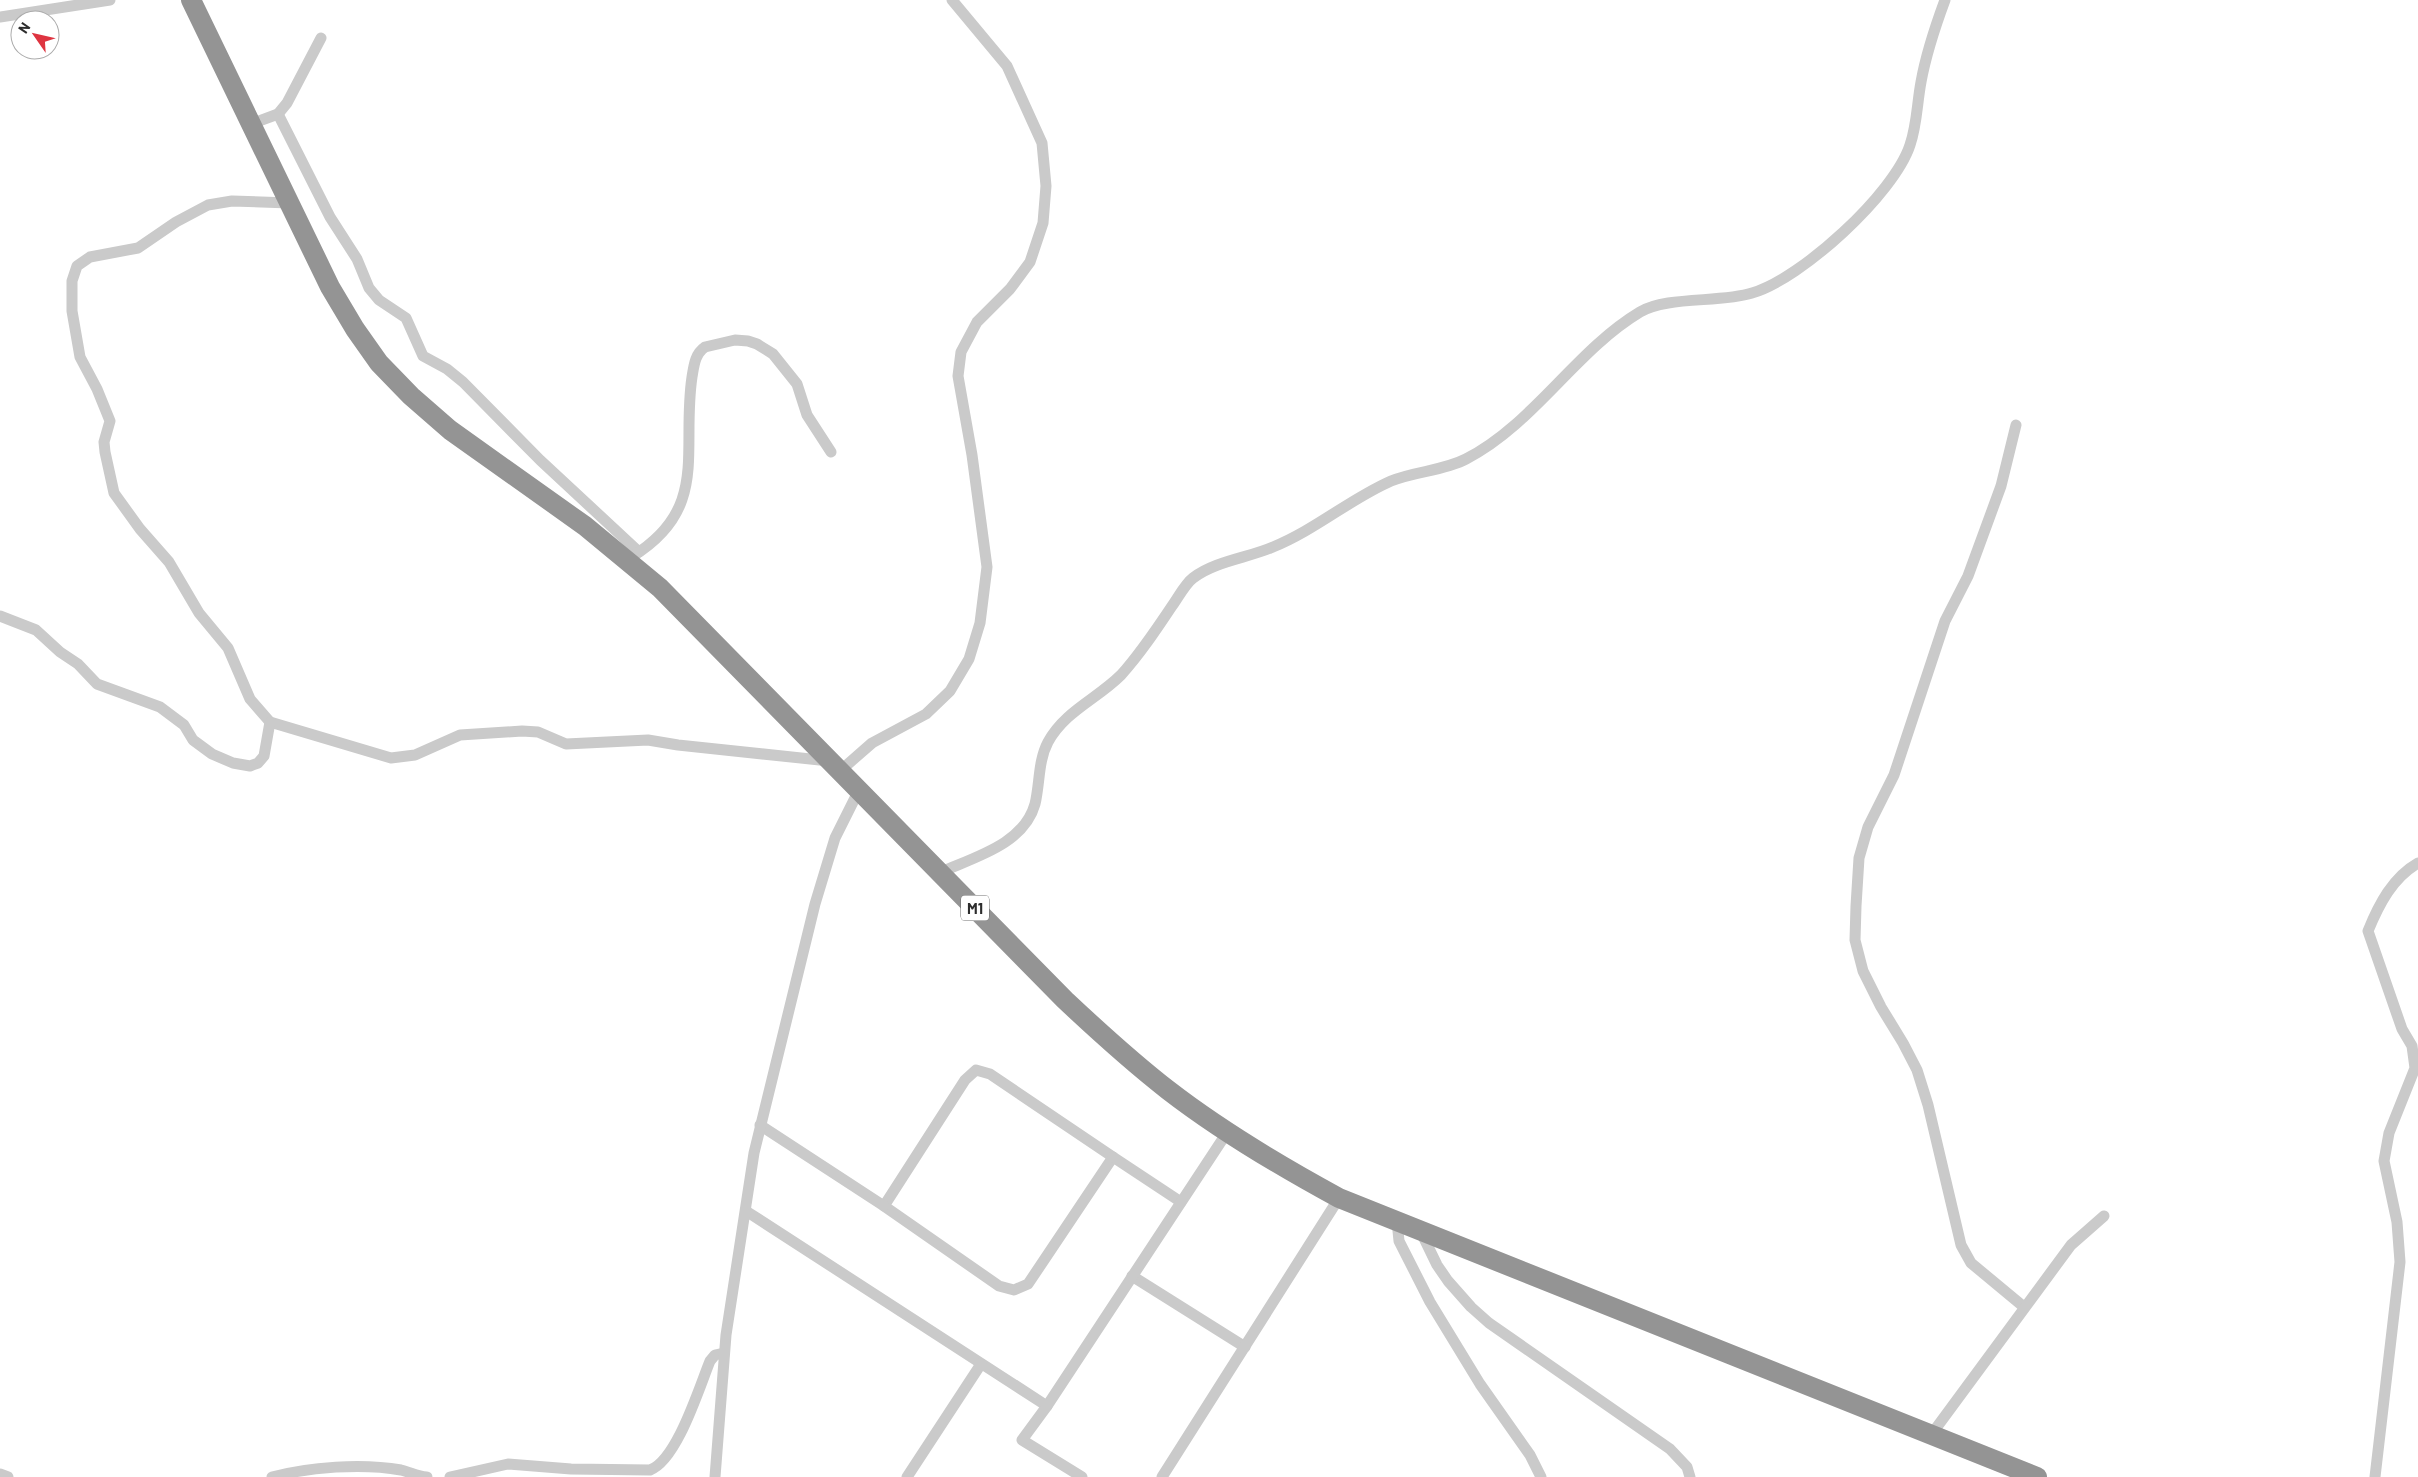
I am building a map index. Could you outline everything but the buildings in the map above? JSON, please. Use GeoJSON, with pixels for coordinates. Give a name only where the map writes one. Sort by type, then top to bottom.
{"type":"FeatureCollection","features":[{"type":"Feature","properties":{"kind":"highway","name":"M1"},"geometry":{"type":"LineString","coordinates":[[191,0],[330,287],[355,329],[379,363],[411,396],[450,430],[633,555],[660,588],[1065,1000],[1115,1047],[1169,1091],[1297,1175],[1339,1198],[2037,1477]]}},
{"type":"Feature","properties":{"kind":"street"},"geometry":{"type":"LineString","coordinates":[[0,17],[103,0]]}},
{"type":"Feature","properties":{"kind":"street"},"geometry":{"type":"LineString","coordinates":[[290,203],[232,202],[208,205],[176,222],[138,248],[90,257],[77,266],[72,281],[72,311],[80,357],[110,421],[104,447],[114,493],[140,529],[169,562],[199,613],[228,648],[250,699],[270,722],[392,758],[403,759],[415,756],[460,735],[522,731],[538,732],[566,744],[648,740],[836,766],[872,743],[926,714],[950,691],[969,659],[980,623],[987,567],[972,455],[958,376],[961,352],[976,322],[1010,289],[1030,262],[1043,223],[1046,186],[1042,143],[1007,66],[952,0]]}},
{"type":"Feature","properties":{"kind":"street"},"geometry":{"type":"LineString","coordinates":[[940,872],[1012,838],[1027,825],[1035,804],[1040,763],[1046,744],[1060,724],[1121,674],[1149,640],[1193,578],[1230,560],[1269,549],[1300,536],[1354,501],[1392,481],[1463,461],[1491,444],[1611,334],[1643,309],[1683,301],[1724,298],[1753,293],[1788,276],[1836,238],[1872,204],[1898,169],[1910,146],[1921,81],[1933,32],[1945,0]]}},
{"type":"Feature","properties":{"kind":"street"},"geometry":{"type":"LineString","coordinates":[[251,124],[278,114],[287,103],[321,38]]}},
{"type":"Feature","properties":{"kind":"street"},"geometry":{"type":"LineString","coordinates":[[278,114],[330,217],[357,259],[369,288],[379,300],[406,318],[423,356],[447,369],[464,382],[633,555],[652,544],[667,527],[681,504],[688,484],[691,385],[695,361],[705,347],[735,340],[748,341],[773,354],[798,384],[807,415],[831,452]]}},
{"type":"Feature","properties":{"kind":"street"},"geometry":{"type":"LineString","coordinates":[[2016,425],[2001,486],[1968,576],[1945,621],[1894,775],[1868,827],[1859,858],[1855,940],[1863,971],[1880,1007],[1903,1043],[1917,1070],[1928,1105],[1961,1245],[1971,1263],[2024,1307]]}},
{"type":"Feature","properties":{"kind":"street"},"geometry":{"type":"LineString","coordinates":[[0,616],[36,630],[60,652],[78,664],[97,684],[160,707],[184,725],[193,740],[212,754],[232,763],[250,766],[258,763],[264,756],[270,722]]}},
{"type":"Feature","properties":{"kind":"street"},"geometry":{"type":"LineString","coordinates":[[715,1477],[724,1353],[760,1125],[815,904],[835,838],[859,790]]}},
{"type":"Feature","properties":{"kind":"street"},"geometry":{"type":"LineString","coordinates":[[2375,1477],[2400,1262],[2397,1222],[2384,1161],[2389,1133],[2415,1068],[2412,1046],[2402,1029],[2368,931],[2377,909],[2403,871],[2418,862]]}},
{"type":"Feature","properties":{"kind":"street"},"geometry":{"type":"LineString","coordinates":[[884,1206],[965,1080],[976,1070],[990,1074],[1180,1202]]}},
{"type":"Feature","properties":{"kind":"street"},"geometry":{"type":"LineString","coordinates":[[760,1125],[884,1206],[999,1286],[1014,1290],[1028,1284],[1113,1157]]}},
{"type":"Feature","properties":{"kind":"street"},"geometry":{"type":"LineString","coordinates":[[1082,1477],[1022,1440],[1047,1406],[1228,1131]]}},
{"type":"Feature","properties":{"kind":"street"},"geometry":{"type":"LineString","coordinates":[[1162,1477],[1339,1198]]}},
{"type":"Feature","properties":{"kind":"street"},"geometry":{"type":"LineString","coordinates":[[746,1211],[1047,1406]]}},
{"type":"Feature","properties":{"kind":"street"},"geometry":{"type":"LineString","coordinates":[[1931,1435],[2071,1245],[2104,1216]]}},
{"type":"Feature","properties":{"kind":"street"},"geometry":{"type":"LineString","coordinates":[[1397,1220],[1399,1241],[1416,1277],[1460,1352],[1530,1455],[1542,1477]]}},
{"type":"Feature","properties":{"kind":"street"},"geometry":{"type":"LineString","coordinates":[[1420,1230],[1437,1265],[1471,1307],[1489,1323],[1670,1449],[1687,1468],[1690,1477]]}},
{"type":"Feature","properties":{"kind":"street"},"geometry":{"type":"LineString","coordinates":[[1132,1276],[1245,1347]]}},
{"type":"Feature","properties":{"kind":"street"},"geometry":{"type":"LineString","coordinates":[[450,1477],[508,1464],[571,1469],[650,1470],[657,1468],[672,1452],[710,1361],[715,1354],[724,1353]]}},
{"type":"Feature","properties":{"kind":"street"},"geometry":{"type":"LineString","coordinates":[[907,1477],[981,1364]]}},
{"type":"Feature","properties":{"kind":"street"},"geometry":{"type":"LineString","coordinates":[[272,1477],[315,1469],[367,1467],[401,1470],[427,1477]]}},
{"type":"Feature","properties":{"kind":"street"},"geometry":{"type":"LineString","coordinates":[[0,1474],[8,1477]]}}]}
